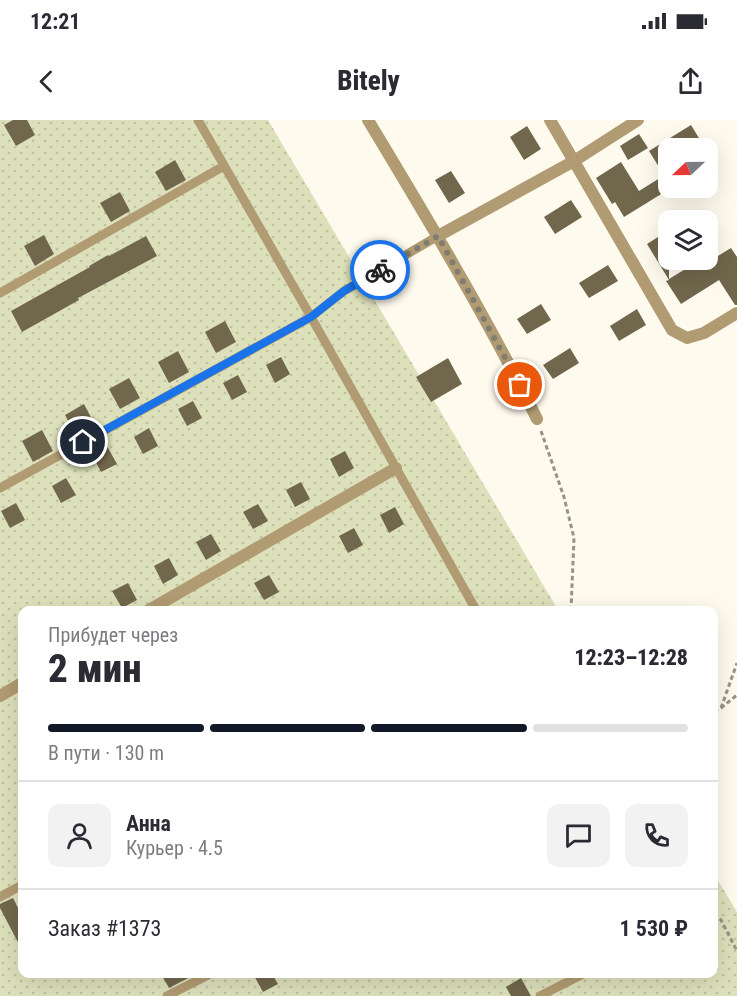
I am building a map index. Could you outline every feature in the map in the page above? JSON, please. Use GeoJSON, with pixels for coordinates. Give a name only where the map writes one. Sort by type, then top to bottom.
{"type":"FeatureCollection","features":[{"type":"Feature","properties":{"kind":"street"},"geometry":{"type":"LineString","coordinates":[[368,120],[438,236],[537,419]]}},
{"type":"Feature","properties":{"kind":"street"},"geometry":{"type":"LineString","coordinates":[[550,120],[672,330],[687,338],[704,333],[737,313]]}},
{"type":"Feature","properties":{"kind":"street"},"geometry":{"type":"LineString","coordinates":[[438,236],[574,161],[638,120]]}},
{"type":"Feature","properties":{"kind":"street"},"geometry":{"type":"LineString","coordinates":[[156,606],[396,468]]}},
{"type":"Feature","properties":{"kind":"street"},"geometry":{"type":"LineString","coordinates":[[0,696],[18,685]]}},
{"type":"Feature","properties":{"kind":"lane"},"geometry":{"type":"LineString","coordinates":[[198,120],[474,606]]}},
{"type":"Feature","properties":{"kind":"lane"},"geometry":{"type":"LineString","coordinates":[[0,293],[224,166]]}},
{"type":"Feature","properties":{"kind":"lane"},"geometry":{"type":"LineString","coordinates":[[0,488],[311,317],[344,291],[438,236]]}},
{"type":"Feature","properties":{"kind":"lane"},"geometry":{"type":"LineString","coordinates":[[0,897],[18,887]]}},
{"type":"Feature","properties":{"kind":"lane"},"geometry":{"type":"LineString","coordinates":[[167,996],[202,978]]}},
{"type":"Feature","properties":{"kind":"lane"},"geometry":{"type":"LineString","coordinates":[[540,996],[575,978]]}},
{"type":"Feature","properties":{"kind":"path"},"geometry":{"type":"LineString","coordinates":[[537,419],[564,496],[574,538],[571,606]]}},
{"type":"Feature","properties":{"kind":"path"},"geometry":{"type":"LineString","coordinates":[[721,708],[737,663]]}},
{"type":"Feature","properties":{"kind":"path"},"geometry":{"type":"LineString","coordinates":[[718,709],[737,695]]}},
{"type":"Feature","properties":{"kind":"path"},"geometry":{"type":"LineString","coordinates":[[718,917],[737,951]]}},
{"type":"Feature","properties":{"kind":"green space"},"geometry":{"type":"Polygon","coordinates":[[[0,120],[268,120],[556,606],[18,606],[18,978],[718,978],[718,881],[737,912],[737,996],[0,996],[0,120]]]}},
{"type":"Feature","properties":{"kind":"building"},"geometry":{"type":"Polygon","coordinates":[[[13,120],[27,120],[35,135],[16,146],[4,125],[13,120]]]}},
{"type":"Feature","properties":{"kind":"building"},"geometry":{"type":"Polygon","coordinates":[[[691,125],[699,138],[670,138],[691,125]]]}},
{"type":"Feature","properties":{"kind":"building"},"geometry":{"type":"Polygon","coordinates":[[[527,126],[541,149],[524,160],[510,137],[527,126]]]}},
{"type":"Feature","properties":{"kind":"building"},"geometry":{"type":"Polygon","coordinates":[[[639,134],[648,148],[628,160],[620,146],[639,134]]]}},
{"type":"Feature","properties":{"kind":"building"},"geometry":{"type":"Polygon","coordinates":[[[658,145],[658,165],[649,151],[658,145]]]}},
{"type":"Feature","properties":{"kind":"building"},"geometry":{"type":"Polygon","coordinates":[[[175,160],[186,180],[166,191],[155,172],[175,160]]]}},
{"type":"Feature","properties":{"kind":"building"},"geometry":{"type":"Polygon","coordinates":[[[621,162],[639,191],[658,179],[658,196],[624,217],[615,202],[612,204],[596,178],[621,162]]]}},
{"type":"Feature","properties":{"kind":"building"},"geometry":{"type":"Polygon","coordinates":[[[451,171],[465,193],[449,203],[435,180],[451,171]]]}},
{"type":"Feature","properties":{"kind":"building"},"geometry":{"type":"Polygon","coordinates":[[[120,192],[130,211],[111,222],[100,203],[120,192]]]}},
{"type":"Feature","properties":{"kind":"building"},"geometry":{"type":"Polygon","coordinates":[[[571,200],[582,217],[555,234],[544,217],[571,200]]]}},
{"type":"Feature","properties":{"kind":"building"},"geometry":{"type":"Polygon","coordinates":[[[44,235],[54,254],[35,266],[24,246],[44,235]]]}},
{"type":"Feature","properties":{"kind":"building"},"geometry":{"type":"Polygon","coordinates":[[[146,236],[157,256],[78,298],[79,300],[22,332],[11,311],[108,255],[146,236]]]}},
{"type":"Feature","properties":{"kind":"building"},"geometry":{"type":"Polygon","coordinates":[[[658,237],[658,262],[647,244],[658,237]]]}},
{"type":"Feature","properties":{"kind":"building"},"geometry":{"type":"Polygon","coordinates":[[[731,248],[737,257],[737,305],[719,280],[681,304],[666,281],[669,280],[663,270],[669,270],[669,279],[684,270],[718,270],[718,256],[731,248]]]}},
{"type":"Feature","properties":{"kind":"building"},"geometry":{"type":"Polygon","coordinates":[[[608,265],[618,281],[589,298],[579,283],[608,265]]]}},
{"type":"Feature","properties":{"kind":"building"},"geometry":{"type":"Polygon","coordinates":[[[541,304],[551,320],[527,334],[517,319],[541,304]]]}},
{"type":"Feature","properties":{"kind":"building"},"geometry":{"type":"Polygon","coordinates":[[[637,309],[646,325],[619,341],[610,326],[637,309]]]}},
{"type":"Feature","properties":{"kind":"building"},"geometry":{"type":"Polygon","coordinates":[[[225,321],[236,342],[216,353],[205,332],[225,321]]]}},
{"type":"Feature","properties":{"kind":"building"},"geometry":{"type":"Polygon","coordinates":[[[570,348],[579,363],[553,379],[543,365],[570,348]]]}},
{"type":"Feature","properties":{"kind":"building"},"geometry":{"type":"Polygon","coordinates":[[[178,351],[189,372],[169,383],[158,362],[178,351]]]}},
{"type":"Feature","properties":{"kind":"building"},"geometry":{"type":"Polygon","coordinates":[[[281,357],[290,374],[275,383],[266,365],[281,357]]]}},
{"type":"Feature","properties":{"kind":"building"},"geometry":{"type":"Polygon","coordinates":[[[448,358],[462,384],[431,402],[416,377],[448,358]]]}},
{"type":"Feature","properties":{"kind":"building"},"geometry":{"type":"Polygon","coordinates":[[[238,375],[247,392],[232,400],[223,383],[238,375]]]}},
{"type":"Feature","properties":{"kind":"building"},"geometry":{"type":"Polygon","coordinates":[[[129,378],[140,398],[120,409],[109,389],[129,378]]]}},
{"type":"Feature","properties":{"kind":"building"},"geometry":{"type":"Polygon","coordinates":[[[193,401],[202,418],[187,426],[178,409],[193,401]]]}},
{"type":"Feature","properties":{"kind":"building"},"geometry":{"type":"Polygon","coordinates":[[[84,404],[96,427],[82,435],[81,433],[76,435],[65,415],[84,404]]]}},
{"type":"Feature","properties":{"kind":"building"},"geometry":{"type":"Polygon","coordinates":[[[149,428],[158,446],[143,454],[134,437],[149,428]]]}},
{"type":"Feature","properties":{"kind":"building"},"geometry":{"type":"Polygon","coordinates":[[[42,430],[53,451],[33,462],[22,441],[42,430]]]}},
{"type":"Feature","properties":{"kind":"building"},"geometry":{"type":"Polygon","coordinates":[[[103,439],[117,464],[101,472],[88,447],[103,439]]]}},
{"type":"Feature","properties":{"kind":"building"},"geometry":{"type":"Polygon","coordinates":[[[345,451],[354,468],[339,477],[330,459],[345,451]]]}},
{"type":"Feature","properties":{"kind":"building"},"geometry":{"type":"Polygon","coordinates":[[[66,478],[76,495],[61,503],[52,486],[66,478]]]}},
{"type":"Feature","properties":{"kind":"building"},"geometry":{"type":"Polygon","coordinates":[[[301,482],[310,499],[295,507],[286,490],[301,482]]]}},
{"type":"Feature","properties":{"kind":"building"},"geometry":{"type":"Polygon","coordinates":[[[16,503],[25,520],[10,528],[1,511],[16,503]]]}},
{"type":"Feature","properties":{"kind":"building"},"geometry":{"type":"Polygon","coordinates":[[[258,504],[268,521],[253,529],[243,512],[258,504]]]}},
{"type":"Feature","properties":{"kind":"building"},"geometry":{"type":"Polygon","coordinates":[[[395,507],[404,524],[389,533],[380,515],[395,507]]]}},
{"type":"Feature","properties":{"kind":"building"},"geometry":{"type":"Polygon","coordinates":[[[354,528],[363,545],[348,553],[339,536],[354,528]]]}},
{"type":"Feature","properties":{"kind":"building"},"geometry":{"type":"Polygon","coordinates":[[[211,534],[221,551],[206,560],[196,542],[211,534]]]}},
{"type":"Feature","properties":{"kind":"building"},"geometry":{"type":"Polygon","coordinates":[[[169,558],[178,575],[163,584],[154,566],[169,558]]]}},
{"type":"Feature","properties":{"kind":"building"},"geometry":{"type":"Polygon","coordinates":[[[269,575],[279,592],[264,600],[254,583],[269,575]]]}},
{"type":"Feature","properties":{"kind":"building"},"geometry":{"type":"Polygon","coordinates":[[[128,583],[137,600],[121,606],[112,591],[128,583]]]}},
{"type":"Feature","properties":{"kind":"building"},"geometry":{"type":"Polygon","coordinates":[[[13,898],[18,908],[18,942],[0,908],[0,904],[13,898]]]}},
{"type":"Feature","properties":{"kind":"building"},"geometry":{"type":"Polygon","coordinates":[[[163,978],[188,978],[169,988],[163,978]]]}},
{"type":"Feature","properties":{"kind":"building"},"geometry":{"type":"Polygon","coordinates":[[[255,978],[274,978],[278,984],[263,992],[255,978]]]}},
{"type":"Feature","properties":{"kind":"building"},"geometry":{"type":"Polygon","coordinates":[[[521,978],[531,996],[511,996],[506,987],[521,978]]]}},
{"type":"Feature","properties":{"kind":"way so far"},"geometry":{"type":"LineString","coordinates":[[380,270],[438,236],[520,385]]}},
{"type":"Feature","properties":{"kind":"route"},"geometry":{"type":"LineString","coordinates":[[83,442],[311,317],[344,291],[380,270]]}}]}
